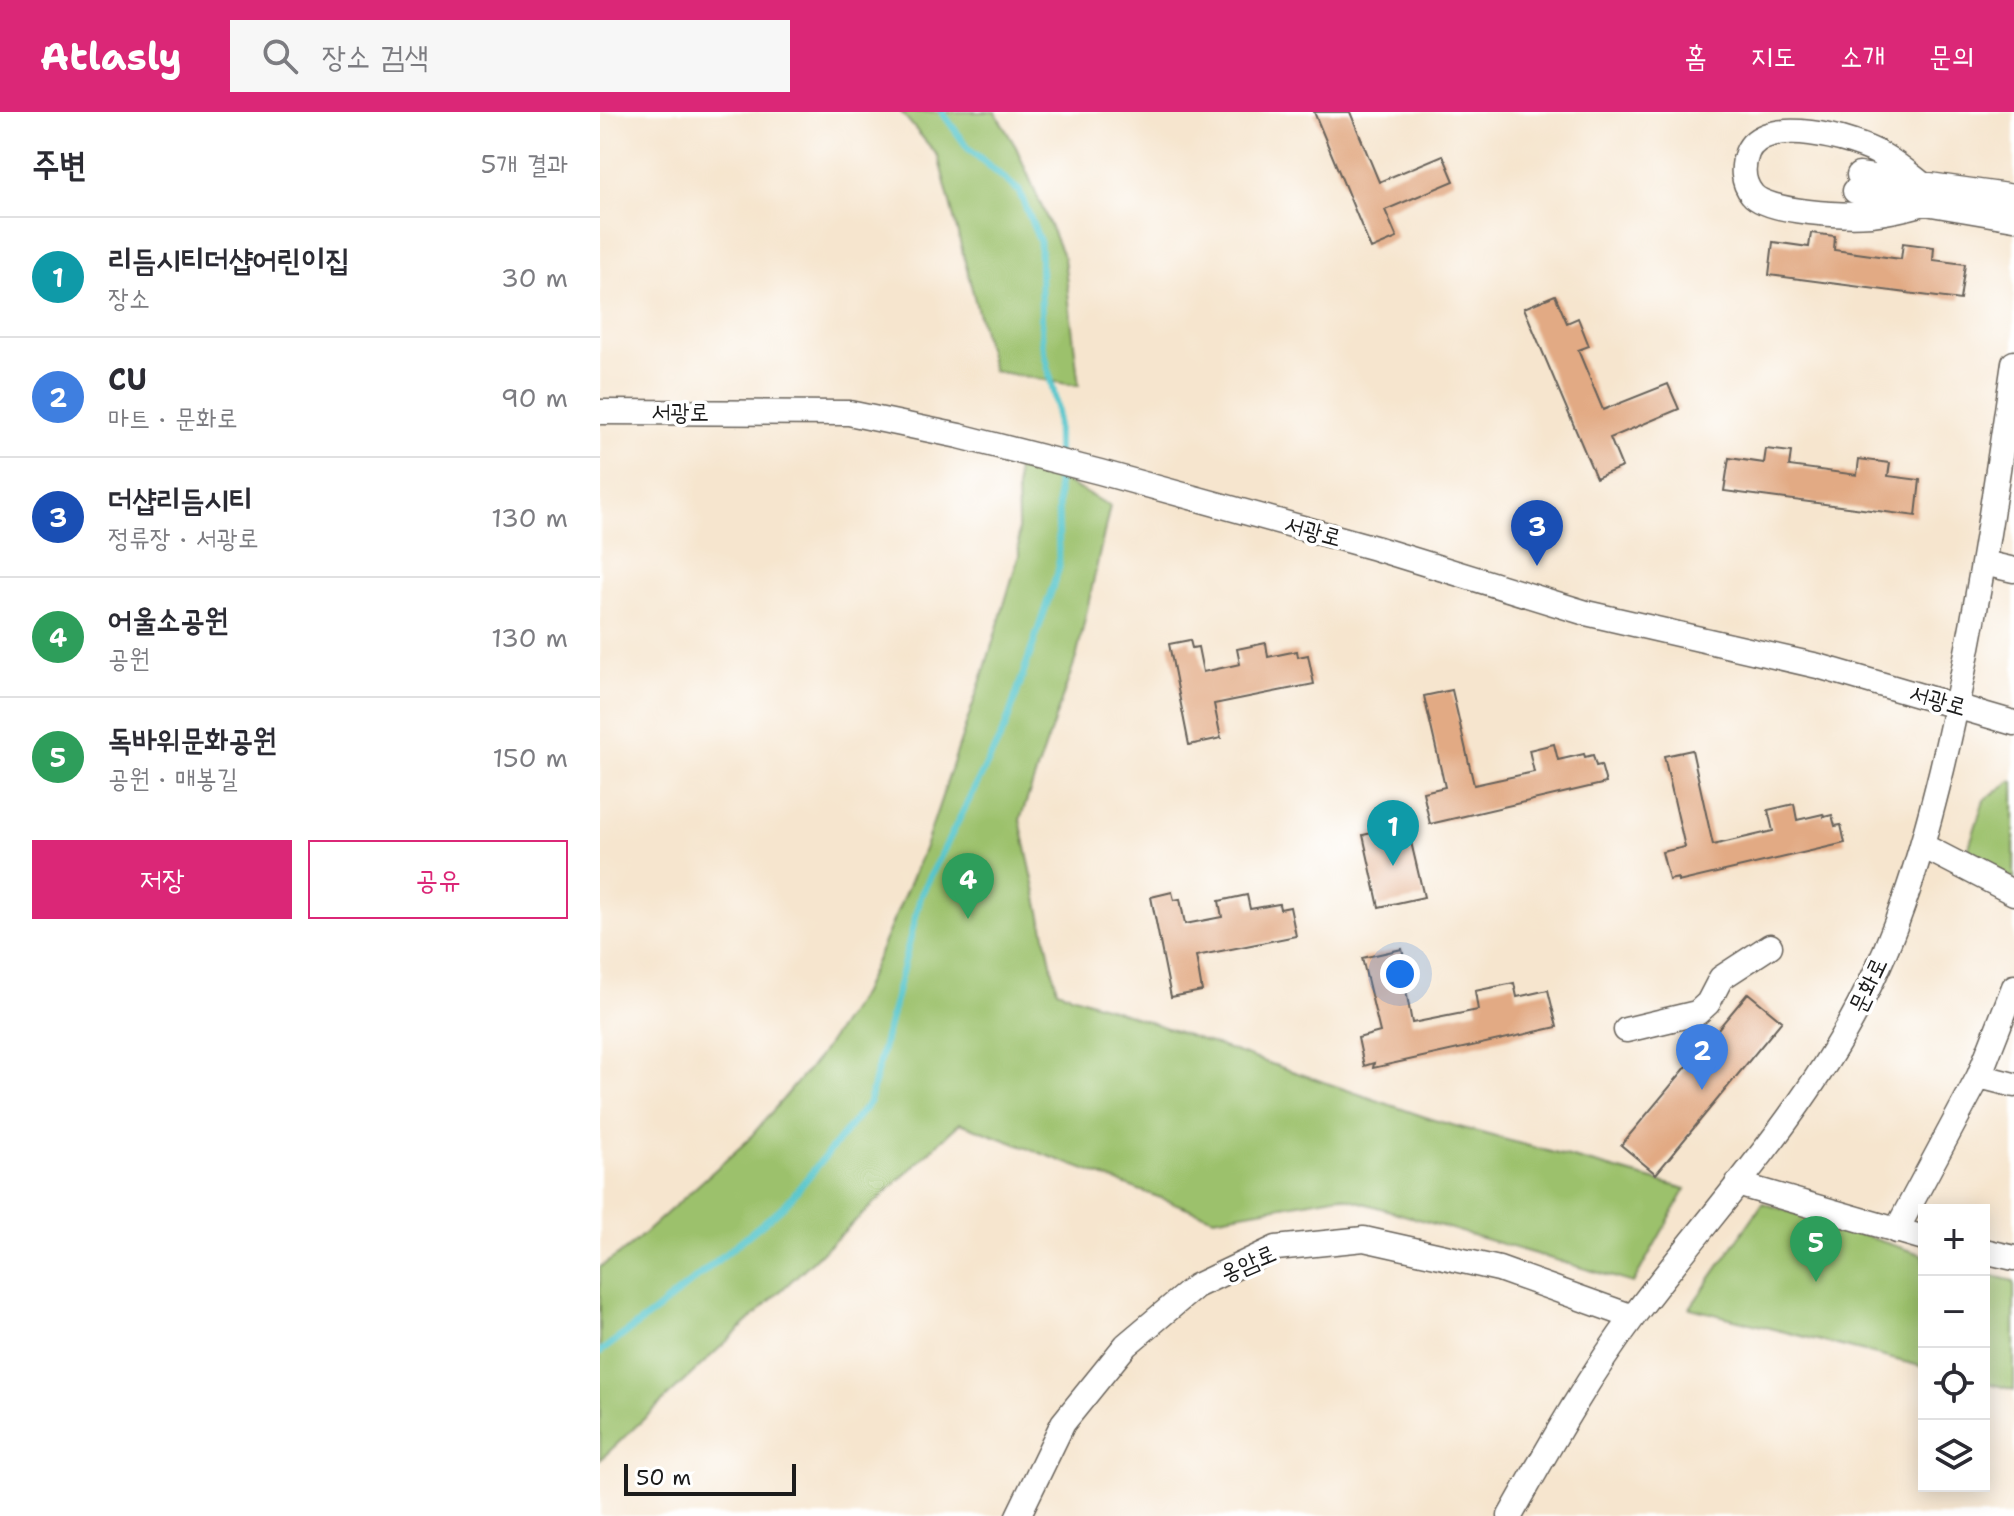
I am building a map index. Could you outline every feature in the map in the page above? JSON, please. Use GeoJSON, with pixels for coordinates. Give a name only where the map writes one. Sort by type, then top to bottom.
{"type":"FeatureCollection","features":[{"type":"Feature","properties":{"kind":"street"},"geometry":{"type":"LineString","coordinates":[[1924,193],[1899,210],[1849,214],[1765,204],[1753,196],[1744,180],[1744,162],[1750,147],[1770,133],[1784,131],[1846,139],[1881,154],[1924,193],[2014,218]]}},
{"type":"Feature","properties":{"kind":"street"},"geometry":{"type":"LineString","coordinates":[[1857,183],[1924,193],[2014,197]]}},
{"type":"Feature","properties":{"kind":"street","name":"문화로"},"geometry":{"type":"LineString","coordinates":[[1510,1516],[1557,1432],[1633,1317],[1809,1092],[1860,1005],[1908,896],[1957,706],[1984,563],[2014,363]]}},
{"type":"Feature","properties":{"kind":"street","name":"서광로"},"geometry":{"type":"LineString","coordinates":[[600,412],[849,413],[959,436],[1414,559],[1586,613],[1818,666],[2014,723]]}},
{"type":"Feature","properties":{"kind":"street"},"geometry":{"type":"LineString","coordinates":[[1984,563],[2014,570]]}},
{"type":"Feature","properties":{"kind":"street"},"geometry":{"type":"LineString","coordinates":[[1923,846],[2014,893]]}},
{"type":"Feature","properties":{"kind":"street"},"geometry":{"type":"LineString","coordinates":[[1626,1030],[1697,1013],[1708,1003],[1721,978],[1770,946]]}},
{"type":"Feature","properties":{"kind":"street"},"geometry":{"type":"LineString","coordinates":[[1896,1231],[1979,1076],[2014,987]]}},
{"type":"Feature","properties":{"kind":"street"},"geometry":{"type":"LineString","coordinates":[[1979,1076],[2014,1085]]}},
{"type":"Feature","properties":{"kind":"street"},"geometry":{"type":"LineString","coordinates":[[1737,1184],[1918,1236]]}},
{"type":"Feature","properties":{"kind":"street","name":"옹암로"},"geometry":{"type":"LineString","coordinates":[[1018,1516],[1063,1423],[1126,1345],[1196,1286],[1276,1248],[1364,1239],[1499,1269],[1633,1317]]}},
{"type":"Feature","properties":{"kind":"street"},"geometry":{"type":"LineString","coordinates":[[1990,1252],[2014,1258]]}},
{"type":"Feature","properties":{"kind":"green space"},"geometry":{"type":"Polygon","coordinates":[[[901,112],[995,112],[1016,147],[1064,258],[1079,386],[993,371],[938,156],[901,112]]]}},
{"type":"Feature","properties":{"kind":"green space"},"geometry":{"type":"Polygon","coordinates":[[[1016,455],[1110,506],[1077,655],[1020,820],[1057,990],[1434,1120],[1686,1189],[1633,1283],[1340,1196],[1214,1218],[960,1123],[600,1460],[600,1267],[627,1249],[747,1141],[818,1058],[862,993],[925,847],[1019,555],[1016,455]]]}},
{"type":"Feature","properties":{"kind":"green space"},"geometry":{"type":"Polygon","coordinates":[[[2011,781],[2014,782],[2014,880],[1968,850],[1984,800],[2011,781]]]}},
{"type":"Feature","properties":{"kind":"green space"},"geometry":{"type":"Polygon","coordinates":[[[1763,1203],[1918,1253],[1918,1365],[1690,1308],[1763,1203]]]}},
{"type":"Feature","properties":{"kind":"green space"},"geometry":{"type":"Polygon","coordinates":[[[1990,1275],[2014,1281],[2014,1390],[1990,1384],[1990,1275]]]}},
{"type":"Feature","properties":{"kind":"building"},"geometry":{"type":"Polygon","coordinates":[[[1314,112],[1350,112],[1379,182],[1443,155],[1454,181],[1385,210],[1397,238],[1371,249],[1314,112]]]}},
{"type":"Feature","properties":{"kind":"building"},"geometry":{"type":"Polygon","coordinates":[[[1811,233],[1835,236],[1834,250],[1901,259],[1903,243],[1934,247],[1933,260],[1965,264],[1960,300],[1769,275],[1773,242],[1809,247],[1811,233]]]}},
{"type":"Feature","properties":{"kind":"building"},"geometry":{"type":"Polygon","coordinates":[[[1555,295],[1567,323],[1578,318],[1589,346],[1578,350],[1603,410],[1668,384],[1679,409],[1610,438],[1622,467],[1596,478],[1524,308],[1555,295]]]}},
{"type":"Feature","properties":{"kind":"building"},"geometry":{"type":"Polygon","coordinates":[[[1766,449],[1791,452],[1789,466],[1857,475],[1859,459],[1890,463],[1888,476],[1920,480],[1916,516],[1724,491],[1729,458],[1764,463],[1766,449]]]}},
{"type":"Feature","properties":{"kind":"building"},"geometry":{"type":"Polygon","coordinates":[[[1190,640],[1192,648],[1198,647],[1203,672],[1240,664],[1237,649],[1266,643],[1268,657],[1297,651],[1298,657],[1308,655],[1314,684],[1214,704],[1221,738],[1189,745],[1169,644],[1190,640]]]}},
{"type":"Feature","properties":{"kind":"building"},"geometry":{"type":"Polygon","coordinates":[[[1452,690],[1474,785],[1534,772],[1529,750],[1554,744],[1558,760],[1593,755],[1596,766],[1601,765],[1606,783],[1430,824],[1423,792],[1445,787],[1424,696],[1452,690]]]}},
{"type":"Feature","properties":{"kind":"building"},"geometry":{"type":"Polygon","coordinates":[[[1692,750],[1713,845],[1773,831],[1768,810],[1794,804],[1797,820],[1832,815],[1835,826],[1841,825],[1845,843],[1678,882],[1678,878],[1669,880],[1662,852],[1685,847],[1664,756],[1692,750]]]}},
{"type":"Feature","properties":{"kind":"building"},"geometry":{"type":"Polygon","coordinates":[[[1407,825],[1424,897],[1379,907],[1363,835],[1407,825]]]}},
{"type":"Feature","properties":{"kind":"building"},"geometry":{"type":"Polygon","coordinates":[[[1172,892],[1174,900],[1180,899],[1185,924],[1222,917],[1219,901],[1247,895],[1250,909],[1279,904],[1280,909],[1290,907],[1296,936],[1196,956],[1202,991],[1171,997],[1151,897],[1172,892]]]}},
{"type":"Feature","properties":{"kind":"building"},"geometry":{"type":"Polygon","coordinates":[[[1402,949],[1409,979],[1405,985],[1412,1023],[1478,1010],[1475,991],[1514,983],[1517,997],[1548,990],[1557,1027],[1373,1068],[1374,1063],[1364,1066],[1358,1038],[1380,1032],[1362,958],[1402,949]]]}},
{"type":"Feature","properties":{"kind":"building"},"geometry":{"type":"Polygon","coordinates":[[[1748,993],[1782,1021],[1656,1174],[1621,1145],[1748,993]]]}},
{"type":"Feature","properties":{"kind":"waterway"},"geometry":{"type":"LineString","coordinates":[[600,1352],[657,1310],[785,1205],[869,1103],[921,895],[1005,728],[1059,568],[1057,408],[1042,341],[1040,242],[1019,191],[968,148],[942,112]]}},
{"type":"Feature","properties":{"kind":"place","name":"더샵리듬시티"},"geometry":{"type":"Point","coordinates":[1537,566]}},
{"type":"Feature","properties":{"kind":"place","name":"리듬시티더샵어린이집"},"geometry":{"type":"Point","coordinates":[1393,866]}},
{"type":"Feature","properties":{"kind":"place","name":"어울소공원"},"geometry":{"type":"Point","coordinates":[968,919]}},
{"type":"Feature","properties":{"kind":"place","name":"CU"},"geometry":{"type":"Point","coordinates":[1702,1090]}},
{"type":"Feature","properties":{"kind":"place","name":"독바위문화공원"},"geometry":{"type":"Point","coordinates":[1816,1282]}}]}
